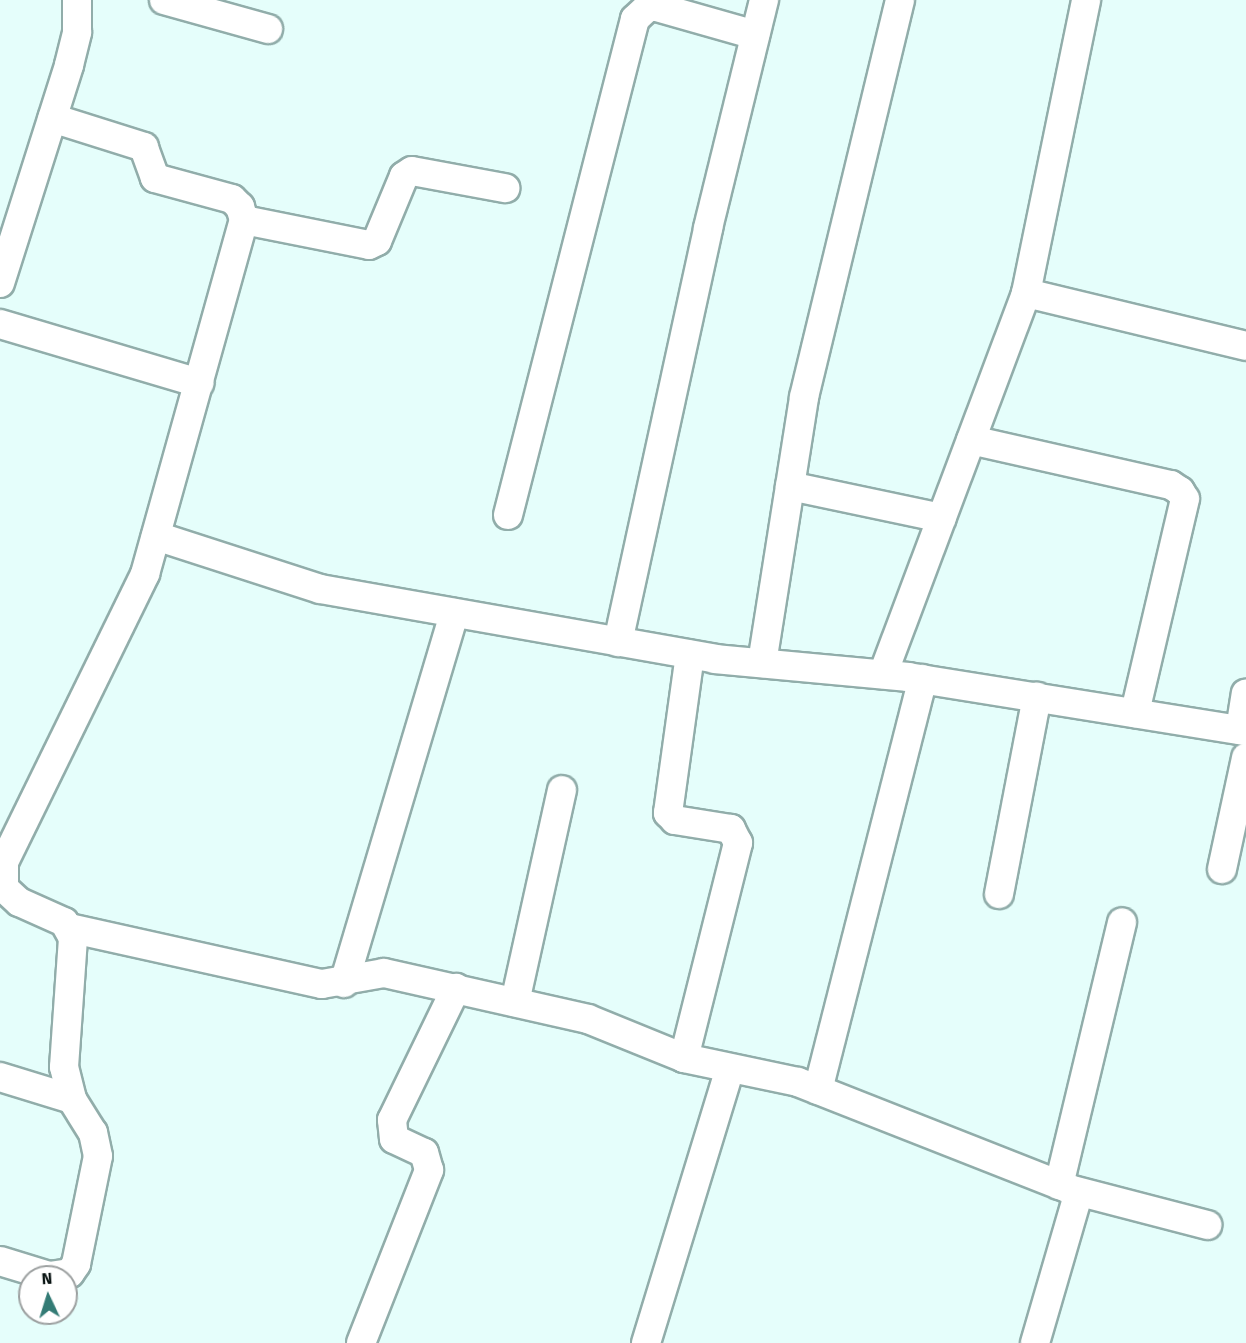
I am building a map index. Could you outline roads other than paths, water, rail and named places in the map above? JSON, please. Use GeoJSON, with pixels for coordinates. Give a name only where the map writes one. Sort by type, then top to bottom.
{"type":"FeatureCollection","features":[{"type":"Feature","properties":{"kind":"street"},"geometry":{"type":"LineString","coordinates":[[0,283],[77,32],[77,0]]}},
{"type":"Feature","properties":{"kind":"street"},"geometry":{"type":"LineString","coordinates":[[164,0],[268,29]]}},
{"type":"Feature","properties":{"kind":"street"},"geometry":{"type":"LineString","coordinates":[[618,642],[708,228],[764,0]]}},
{"type":"Feature","properties":{"kind":"street"},"geometry":{"type":"LineString","coordinates":[[762,663],[804,397],[900,0]]}},
{"type":"Feature","properties":{"kind":"street"},"geometry":{"type":"LineString","coordinates":[[883,674],[1026,293],[1086,0]]}},
{"type":"Feature","properties":{"kind":"street"},"geometry":{"type":"LineString","coordinates":[[508,515],[635,19],[648,8],[678,6],[755,35]]}},
{"type":"Feature","properties":{"kind":"street"},"geometry":{"type":"LineString","coordinates":[[52,118],[144,147],[155,178],[232,199],[240,207],[244,220],[156,536],[137,593],[4,862],[4,888],[19,902],[69,928],[322,984],[344,982],[384,973],[588,1019],[684,1058],[730,1069],[781,1077],[1069,1188],[1208,1225]]}},
{"type":"Feature","properties":{"kind":"street"},"geometry":{"type":"LineString","coordinates":[[244,220],[369,245],[377,241],[404,176],[412,171],[505,188]]}},
{"type":"Feature","properties":{"kind":"street"},"geometry":{"type":"LineString","coordinates":[[1026,293],[1246,346]]}},
{"type":"Feature","properties":{"kind":"street"},"geometry":{"type":"LineString","coordinates":[[0,324],[199,383]]}},
{"type":"Feature","properties":{"kind":"street"},"geometry":{"type":"LineString","coordinates":[[971,440],[1171,485],[1180,491],[1185,499],[1135,713]]}},
{"type":"Feature","properties":{"kind":"street"},"geometry":{"type":"LineString","coordinates":[[790,486],[942,518]]}},
{"type":"Feature","properties":{"kind":"street"},"geometry":{"type":"LineString","coordinates":[[156,536],[301,585],[690,655],[923,679],[1243,730],[1246,693]]}},
{"type":"Feature","properties":{"kind":"street"},"geometry":{"type":"LineString","coordinates":[[344,982],[453,613]]}},
{"type":"Feature","properties":{"kind":"street"},"geometry":{"type":"LineString","coordinates":[[684,1058],[738,843],[731,829],[675,820],[668,813],[690,655]]}},
{"type":"Feature","properties":{"kind":"street"},"geometry":{"type":"LineString","coordinates":[[818,1090],[923,679]]}},
{"type":"Feature","properties":{"kind":"street"},"geometry":{"type":"LineString","coordinates":[[999,894],[1037,697]]}},
{"type":"Feature","properties":{"kind":"street"},"geometry":{"type":"LineString","coordinates":[[1222,869],[1246,759]]}},
{"type":"Feature","properties":{"kind":"street"},"geometry":{"type":"LineString","coordinates":[[515,1002],[561,790]]}},
{"type":"Feature","properties":{"kind":"street"},"geometry":{"type":"LineString","coordinates":[[1035,1343],[1069,1188],[1122,922]]}},
{"type":"Feature","properties":{"kind":"street"},"geometry":{"type":"LineString","coordinates":[[0,1261],[49,1276],[70,1273],[76,1264],[98,1156],[93,1133],[72,1099],[64,1067],[74,952],[69,928]]}},
{"type":"Feature","properties":{"kind":"street"},"geometry":{"type":"LineString","coordinates":[[361,1343],[429,1170],[424,1153],[394,1139],[392,1120],[456,988]]}},
{"type":"Feature","properties":{"kind":"street"},"geometry":{"type":"LineString","coordinates":[[646,1343],[730,1069]]}},
{"type":"Feature","properties":{"kind":"street"},"geometry":{"type":"LineString","coordinates":[[0,1077],[72,1099]]}}]}
